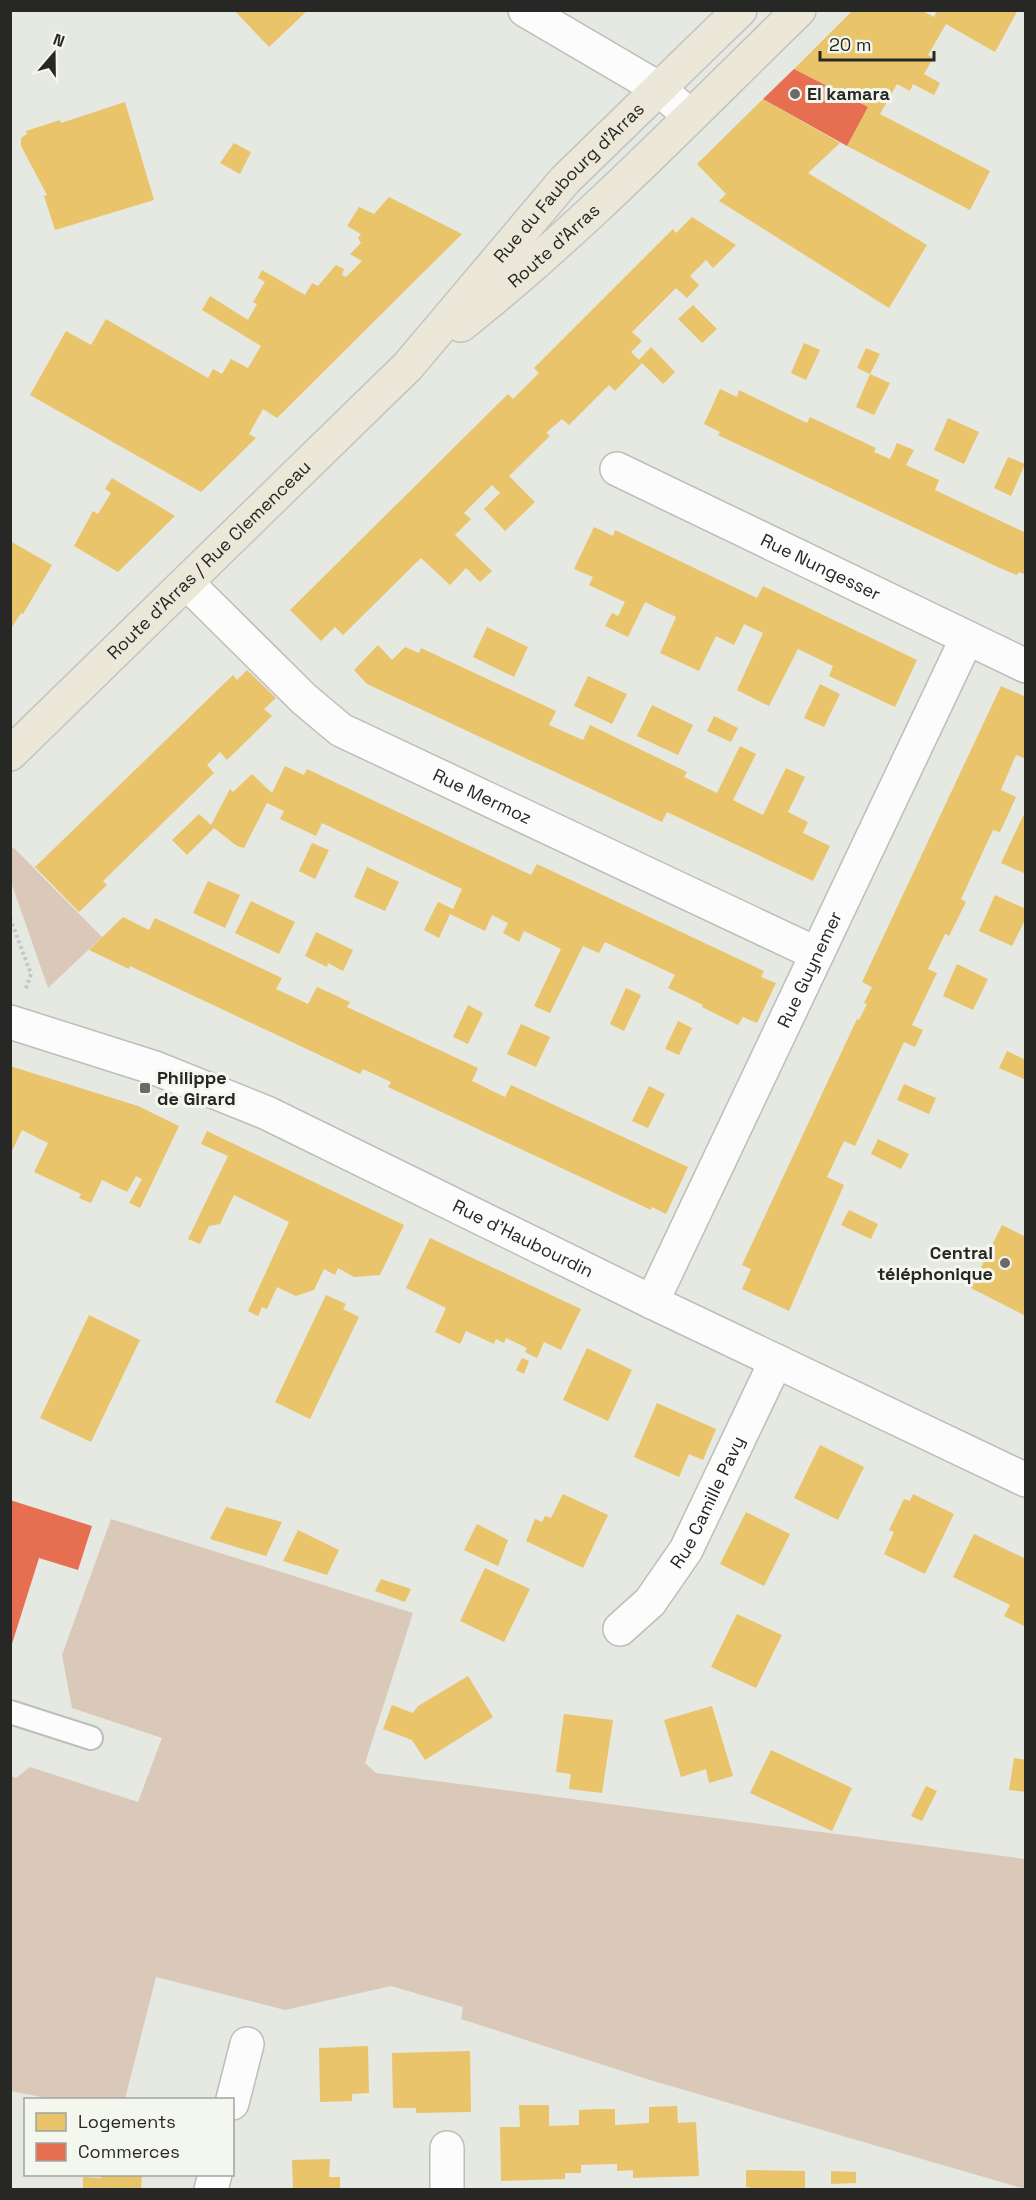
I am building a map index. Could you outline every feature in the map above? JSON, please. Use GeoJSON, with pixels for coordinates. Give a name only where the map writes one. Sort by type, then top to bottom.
{"type":"FeatureCollection","features":[{"type":"Feature","properties":{"kind":"main road","name":"Rue du Faubourg d'Arras"},"geometry":{"type":"LineString","coordinates":[[408,366],[565,180],[740,10]]}},
{"type":"Feature","properties":{"kind":"main road","name":"Route d'Arras"},"geometry":{"type":"LineString","coordinates":[[408,366],[533,266],[799,10]]}},
{"type":"Feature","properties":{"kind":"main road","name":"Route d'Arras / Rue Clemenceau"},"geometry":{"type":"LineString","coordinates":[[10,754],[408,366]]}},
{"type":"Feature","properties":{"kind":"street"},"geometry":{"type":"LineString","coordinates":[[525,10],[658,88],[690,116]]}},
{"type":"Feature","properties":{"kind":"street","name":"Rue Nungesser"},"geometry":{"type":"LineString","coordinates":[[617,470],[1026,666]]}},
{"type":"Feature","properties":{"kind":"street","name":"Rue Mermoz"},"geometry":{"type":"LineString","coordinates":[[187,583],[304,699],[341,730],[817,954]]}},
{"type":"Feature","properties":{"kind":"street","name":"Rue Guynemer"},"geometry":{"type":"LineString","coordinates":[[652,1302],[967,638]]}},
{"type":"Feature","properties":{"kind":"street","name":"Rue d'Haubourdin"},"geometry":{"type":"LineString","coordinates":[[10,1022],[215,1090],[1026,1480]]}},
{"type":"Feature","properties":{"kind":"street","name":"Rue Camille Pavy"},"geometry":{"type":"LineString","coordinates":[[620,1629],[650,1602],[686,1550],[776,1361]]}},
{"type":"Feature","properties":{"kind":"street"},"geometry":{"type":"LineString","coordinates":[[233,2098],[247,2044]]}},
{"type":"Feature","properties":{"kind":"street"},"geometry":{"type":"LineString","coordinates":[[447,2148],[447,2190]]}},
{"type":"Feature","properties":{"kind":"lane"},"geometry":{"type":"LineString","coordinates":[[10,1712],[91,1738]]}},
{"type":"Feature","properties":{"kind":"path"},"geometry":{"type":"LineString","coordinates":[[10,918],[31,974],[28,984]]}},
{"type":"Feature","properties":{"kind":"shaded area"},"geometry":{"type":"Polygon","coordinates":[[[13,847],[102,937],[48,988],[11,882],[10,850],[13,847]]]}},
{"type":"Feature","properties":{"kind":"shaded area"},"geometry":{"type":"Polygon","coordinates":[[[111,1519],[413,1613],[365,1763],[376,1773],[1025,1859],[1025,2189],[650,2080],[461,2019],[463,2007],[391,1986],[285,2010],[156,1977],[125,2098],[46,2098],[11,2091],[11,1776],[16,1778],[30,1767],[138,1802],[162,1738],[72,1708],[62,1655],[111,1519]]]}},
{"type":"Feature","properties":{"kind":"building: Logements"},"geometry":{"type":"Polygon","coordinates":[[[234,10],[308,10],[269,47],[234,10]]]}},
{"type":"Feature","properties":{"kind":"building: Logements"},"geometry":{"type":"Polygon","coordinates":[[[853,10],[921,10],[934,17],[937,10],[1018,10],[995,52],[946,24],[928,55],[933,58],[924,74],[940,83],[934,95],[913,84],[910,91],[897,84],[880,114],[990,171],[970,210],[847,146],[868,107],[794,69],[853,10]]]}},
{"type":"Feature","properties":{"kind":"building: Logements"},"geometry":{"type":"Polygon","coordinates":[[[763,99],[840,143],[808,173],[927,245],[889,308],[719,201],[726,194],[697,164],[763,99]]]}},
{"type":"Feature","properties":{"kind":"building: Logements"},"geometry":{"type":"Polygon","coordinates":[[[125,102],[154,200],[55,230],[44,196],[47,195],[21,146],[21,138],[27,134],[26,131],[60,120],[61,123],[125,102]]]}},
{"type":"Feature","properties":{"kind":"building: Logements"},"geometry":{"type":"Polygon","coordinates":[[[234,143],[251,152],[240,174],[220,163],[234,143]]]}},
{"type":"Feature","properties":{"kind":"building: Logements"},"geometry":{"type":"Polygon","coordinates":[[[389,197],[462,234],[277,418],[263,409],[249,434],[256,438],[201,492],[30,395],[66,331],[91,345],[106,319],[208,378],[213,369],[222,374],[231,359],[248,368],[261,346],[202,310],[210,296],[248,320],[257,304],[253,302],[265,282],[258,278],[262,270],[305,295],[312,283],[318,286],[336,265],[344,269],[342,275],[346,277],[362,261],[350,254],[361,243],[358,238],[361,234],[347,226],[359,207],[374,214],[389,197]]]}},
{"type":"Feature","properties":{"kind":"building: Logements"},"geometry":{"type":"Polygon","coordinates":[[[692,217],[736,245],[713,268],[706,260],[690,276],[699,285],[687,298],[676,288],[632,332],[642,341],[631,352],[639,360],[651,347],[675,372],[663,384],[642,363],[615,391],[609,385],[569,425],[562,419],[546,433],[550,436],[509,476],[535,502],[505,531],[484,509],[500,493],[492,485],[464,513],[471,519],[455,535],[492,571],[480,582],[466,568],[450,585],[421,558],[343,635],[335,627],[321,641],[290,610],[508,394],[513,399],[539,373],[534,368],[673,229],[676,233],[692,217]]]}},
{"type":"Feature","properties":{"kind":"building: Logements"},"geometry":{"type":"Polygon","coordinates":[[[693,305],[717,329],[702,343],[678,319],[693,305]]]}},
{"type":"Feature","properties":{"kind":"building: Logements"},"geometry":{"type":"Polygon","coordinates":[[[804,343],[820,350],[806,380],[791,373],[804,343]]]}},
{"type":"Feature","properties":{"kind":"building: Logements"},"geometry":{"type":"Polygon","coordinates":[[[866,348],[880,354],[870,374],[857,368],[866,348]]]}},
{"type":"Feature","properties":{"kind":"building: Logements"},"geometry":{"type":"Polygon","coordinates":[[[870,374],[890,383],[874,415],[856,407],[870,374]]]}},
{"type":"Feature","properties":{"kind":"building: Logements"},"geometry":{"type":"Polygon","coordinates":[[[720,389],[737,397],[739,390],[807,423],[810,417],[876,448],[874,452],[890,459],[897,443],[914,450],[906,465],[939,480],[935,490],[1026,533],[1026,575],[1019,572],[1017,575],[1002,569],[718,435],[720,432],[704,424],[720,389]]]}},
{"type":"Feature","properties":{"kind":"building: Logements"},"geometry":{"type":"Polygon","coordinates":[[[948,418],[979,432],[964,464],[934,450],[948,418]]]}},
{"type":"Feature","properties":{"kind":"building: Logements"},"geometry":{"type":"Polygon","coordinates":[[[1008,457],[1025,464],[1011,496],[994,488],[1008,457]]]}},
{"type":"Feature","properties":{"kind":"building: Logements"},"geometry":{"type":"Polygon","coordinates":[[[112,478],[175,516],[118,572],[74,546],[93,511],[98,514],[111,493],[105,489],[112,478]]]}},
{"type":"Feature","properties":{"kind":"building: Logements"},"geometry":{"type":"Polygon","coordinates":[[[594,527],[613,536],[615,530],[757,598],[763,586],[917,660],[895,707],[829,676],[833,666],[798,649],[769,706],[737,690],[763,633],[744,624],[734,645],[716,636],[699,671],[660,653],[676,617],[645,602],[628,637],[605,626],[612,613],[618,616],[625,602],[589,585],[593,577],[574,569],[594,527]]]}},
{"type":"Feature","properties":{"kind":"building: Logements"},"geometry":{"type":"Polygon","coordinates":[[[10,541],[52,565],[23,614],[21,613],[10,630],[10,541]]]}},
{"type":"Feature","properties":{"kind":"building: Logements"},"geometry":{"type":"Polygon","coordinates":[[[487,627],[528,647],[514,677],[473,657],[487,627]]]}},
{"type":"Feature","properties":{"kind":"building: Logements"},"geometry":{"type":"Polygon","coordinates":[[[378,645],[392,660],[405,647],[419,653],[421,648],[556,711],[549,725],[583,740],[590,725],[687,772],[684,777],[717,793],[740,746],[756,754],[733,800],[763,815],[786,768],[805,777],[788,812],[808,822],[803,833],[830,846],[813,881],[667,812],[662,822],[367,684],[354,670],[378,645]]]}},
{"type":"Feature","properties":{"kind":"building: Logements"},"geometry":{"type":"Polygon","coordinates":[[[247,670],[276,698],[264,709],[272,716],[227,760],[220,752],[207,765],[214,773],[103,881],[107,885],[79,912],[35,867],[233,675],[237,680],[247,670]]]}},
{"type":"Feature","properties":{"kind":"building: Logements"},"geometry":{"type":"Polygon","coordinates":[[[588,676],[627,694],[612,724],[574,706],[588,676]]]}},
{"type":"Feature","properties":{"kind":"building: Logements"},"geometry":{"type":"Polygon","coordinates":[[[820,684],[840,694],[824,727],[804,718],[820,684]]]}},
{"type":"Feature","properties":{"kind":"building: Logements"},"geometry":{"type":"Polygon","coordinates":[[[1001,686],[1026,697],[1026,759],[1016,755],[1001,790],[1016,797],[1000,832],[993,830],[961,899],[966,902],[949,936],[945,934],[928,969],[937,973],[912,1025],[923,1030],[915,1047],[904,1042],[855,1146],[844,1141],[827,1177],[844,1185],[789,1311],[742,1289],[751,1269],[742,1265],[857,1019],[859,1020],[867,1004],[864,1003],[872,987],[862,982],[1001,686]]]}},
{"type":"Feature","properties":{"kind":"building: Logements"},"geometry":{"type":"Polygon","coordinates":[[[652,705],[693,725],[678,755],[637,736],[652,705]]]}},
{"type":"Feature","properties":{"kind":"building: Logements"},"geometry":{"type":"Polygon","coordinates":[[[714,716],[738,728],[731,742],[707,731],[714,716]]]}},
{"type":"Feature","properties":{"kind":"building: Logements"},"geometry":{"type":"Polygon","coordinates":[[[285,766],[304,775],[307,769],[531,875],[537,864],[764,971],[761,977],[776,983],[757,1023],[743,1017],[738,1025],[702,1007],[703,1005],[668,988],[675,975],[605,942],[599,953],[583,946],[550,1013],[534,1006],[561,949],[524,931],[519,942],[503,933],[508,923],[492,915],[485,931],[450,914],[439,938],[424,930],[438,902],[453,909],[462,889],[322,823],[316,836],[280,819],[284,811],[267,803],[244,848],[237,846],[214,828],[187,855],[172,840],[199,814],[211,825],[230,789],[233,792],[252,774],[272,793],[285,766]]]}},
{"type":"Feature","properties":{"kind":"building: Logements"},"geometry":{"type":"Polygon","coordinates":[[[1023,816],[1026,817],[1026,874],[1001,863],[1023,816]]]}},
{"type":"Feature","properties":{"kind":"building: Logements"},"geometry":{"type":"Polygon","coordinates":[[[312,843],[329,850],[315,879],[299,871],[312,843]]]}},
{"type":"Feature","properties":{"kind":"building: Logements"},"geometry":{"type":"Polygon","coordinates":[[[367,867],[399,882],[385,911],[354,897],[367,867]]]}},
{"type":"Feature","properties":{"kind":"building: Logements"},"geometry":{"type":"Polygon","coordinates":[[[208,881],[240,895],[225,928],[193,913],[208,881]]]}},
{"type":"Feature","properties":{"kind":"building: Logements"},"geometry":{"type":"Polygon","coordinates":[[[995,895],[1026,909],[1026,918],[1012,946],[979,931],[995,895]]]}},
{"type":"Feature","properties":{"kind":"building: Logements"},"geometry":{"type":"Polygon","coordinates":[[[251,901],[295,922],[279,954],[235,933],[251,901]]]}},
{"type":"Feature","properties":{"kind":"building: Logements"},"geometry":{"type":"Polygon","coordinates":[[[123,917],[149,930],[155,918],[282,978],[276,989],[308,1004],[317,987],[350,1002],[347,1007],[478,1068],[472,1081],[505,1097],[511,1085],[688,1167],[666,1214],[652,1207],[651,1210],[388,1087],[391,1082],[363,1069],[360,1074],[130,966],[129,969],[89,950],[123,917]]]}},
{"type":"Feature","properties":{"kind":"building: Logements"},"geometry":{"type":"Polygon","coordinates":[[[316,932],[353,950],[343,971],[328,963],[327,967],[305,956],[316,932]]]}},
{"type":"Feature","properties":{"kind":"building: Logements"},"geometry":{"type":"Polygon","coordinates":[[[957,964],[988,979],[973,1010],[943,996],[957,964]]]}},
{"type":"Feature","properties":{"kind":"building: Logements"},"geometry":{"type":"Polygon","coordinates":[[[626,988],[641,995],[624,1031],[610,1024],[626,988]]]}},
{"type":"Feature","properties":{"kind":"building: Logements"},"geometry":{"type":"Polygon","coordinates":[[[468,1005],[483,1013],[468,1044],[453,1037],[468,1005]]]}},
{"type":"Feature","properties":{"kind":"building: Logements"},"geometry":{"type":"Polygon","coordinates":[[[678,1021],[692,1028],[679,1055],[665,1049],[678,1021]]]}},
{"type":"Feature","properties":{"kind":"building: Logements"},"geometry":{"type":"Polygon","coordinates":[[[521,1024],[550,1037],[536,1067],[507,1054],[521,1024]]]}},
{"type":"Feature","properties":{"kind":"building: Logements"},"geometry":{"type":"Polygon","coordinates":[[[1007,1051],[1026,1060],[1026,1080],[999,1068],[1007,1051]]]}},
{"type":"Feature","properties":{"kind":"building: Logements"},"geometry":{"type":"Polygon","coordinates":[[[10,1066],[138,1106],[179,1126],[140,1208],[129,1203],[142,1179],[136,1176],[127,1192],[102,1180],[91,1203],[79,1198],[81,1194],[34,1172],[48,1143],[22,1130],[10,1155],[10,1066]]]}},
{"type":"Feature","properties":{"kind":"building: Logements"},"geometry":{"type":"Polygon","coordinates":[[[904,1084],[936,1098],[929,1114],[897,1100],[904,1084]]]}},
{"type":"Feature","properties":{"kind":"building: Logements"},"geometry":{"type":"Polygon","coordinates":[[[649,1086],[665,1094],[648,1128],[632,1121],[649,1086]]]}},
{"type":"Feature","properties":{"kind":"building: Logements"},"geometry":{"type":"Polygon","coordinates":[[[207,1131],[404,1225],[380,1275],[354,1277],[338,1268],[335,1275],[324,1269],[314,1290],[296,1296],[277,1287],[267,1309],[262,1307],[258,1316],[248,1311],[289,1222],[234,1195],[220,1224],[209,1226],[200,1244],[188,1239],[228,1156],[201,1144],[207,1131]]]}},
{"type":"Feature","properties":{"kind":"building: Logements"},"geometry":{"type":"Polygon","coordinates":[[[878,1139],[909,1154],[901,1169],[871,1154],[878,1139]]]}},
{"type":"Feature","properties":{"kind":"building: Logements"},"geometry":{"type":"Polygon","coordinates":[[[849,1210],[878,1224],[871,1239],[841,1225],[849,1210]]]}},
{"type":"Feature","properties":{"kind":"building: Logements","name":"Central téléphonique"},"geometry":{"type":"Polygon","coordinates":[[[1002,1225],[1026,1237],[1026,1316],[971,1288],[1002,1225]]]}},
{"type":"Feature","properties":{"kind":"building: Logements"},"geometry":{"type":"Polygon","coordinates":[[[430,1238],[581,1309],[561,1350],[544,1342],[537,1358],[525,1352],[527,1348],[506,1338],[504,1343],[496,1339],[494,1344],[466,1331],[460,1344],[435,1332],[446,1308],[406,1288],[430,1238]]]}},
{"type":"Feature","properties":{"kind":"building: Logements"},"geometry":{"type":"Polygon","coordinates":[[[326,1295],[346,1304],[343,1309],[359,1317],[310,1419],[275,1402],[326,1295]]]}},
{"type":"Feature","properties":{"kind":"building: Logements"},"geometry":{"type":"Polygon","coordinates":[[[89,1315],[140,1340],[91,1442],[40,1418],[89,1315]]]}},
{"type":"Feature","properties":{"kind":"building: Logements"},"geometry":{"type":"Polygon","coordinates":[[[587,1348],[632,1370],[608,1421],[563,1400],[587,1348]]]}},
{"type":"Feature","properties":{"kind":"building: Logements"},"geometry":{"type":"Polygon","coordinates":[[[522,1358],[529,1361],[524,1374],[516,1370],[522,1358]]]}},
{"type":"Feature","properties":{"kind":"building: Logements"},"geometry":{"type":"Polygon","coordinates":[[[657,1403],[716,1429],[703,1460],[689,1454],[679,1477],[634,1457],[657,1403]]]}},
{"type":"Feature","properties":{"kind":"building: Logements"},"geometry":{"type":"Polygon","coordinates":[[[820,1445],[864,1467],[838,1520],[794,1498],[820,1445]]]}},
{"type":"Feature","properties":{"kind":"building: Logements"},"geometry":{"type":"Polygon","coordinates":[[[563,1494],[608,1515],[583,1568],[526,1541],[535,1519],[542,1522],[545,1516],[551,1518],[563,1494]]]}},
{"type":"Feature","properties":{"kind":"building: Logements"},"geometry":{"type":"Polygon","coordinates":[[[913,1494],[954,1514],[925,1574],[884,1554],[894,1532],[889,1530],[904,1499],[910,1501],[913,1494]]]}},
{"type":"Feature","properties":{"kind":"building: Logements"},"geometry":{"type":"Polygon","coordinates":[[[226,1507],[282,1522],[266,1556],[210,1539],[226,1507]]]}},
{"type":"Feature","properties":{"kind":"building: Logements"},"geometry":{"type":"Polygon","coordinates":[[[746,1512],[790,1534],[764,1586],[720,1564],[746,1512]]]}},
{"type":"Feature","properties":{"kind":"building: Logements"},"geometry":{"type":"Polygon","coordinates":[[[477,1524],[508,1540],[498,1566],[464,1550],[477,1524]]]}},
{"type":"Feature","properties":{"kind":"building: Logements"},"geometry":{"type":"Polygon","coordinates":[[[298,1530],[339,1550],[327,1575],[283,1561],[298,1530]]]}},
{"type":"Feature","properties":{"kind":"building: Logements"},"geometry":{"type":"Polygon","coordinates":[[[974,1534],[1026,1559],[1026,1627],[1004,1616],[1010,1605],[953,1577],[974,1534]]]}},
{"type":"Feature","properties":{"kind":"building: Logements"},"geometry":{"type":"Polygon","coordinates":[[[485,1568],[530,1589],[504,1642],[460,1621],[485,1568]]]}},
{"type":"Feature","properties":{"kind":"building: Logements"},"geometry":{"type":"Polygon","coordinates":[[[381,1579],[411,1589],[405,1602],[375,1591],[381,1579]]]}},
{"type":"Feature","properties":{"kind":"building: Logements"},"geometry":{"type":"Polygon","coordinates":[[[737,1614],[782,1635],[756,1688],[711,1667],[737,1614]]]}},
{"type":"Feature","properties":{"kind":"building: Logements"},"geometry":{"type":"Polygon","coordinates":[[[468,1676],[493,1717],[425,1760],[412,1740],[383,1729],[392,1705],[413,1713],[418,1706],[468,1676]]]}},
{"type":"Feature","properties":{"kind":"building: Logements"},"geometry":{"type":"Polygon","coordinates":[[[712,1706],[733,1776],[709,1783],[706,1769],[681,1777],[664,1720],[712,1706]]]}},
{"type":"Feature","properties":{"kind":"building: Logements"},"geometry":{"type":"Polygon","coordinates":[[[564,1714],[613,1720],[602,1793],[569,1789],[571,1774],[556,1772],[564,1714]]]}},
{"type":"Feature","properties":{"kind":"building: Logements"},"geometry":{"type":"Polygon","coordinates":[[[771,1750],[852,1788],[832,1831],[750,1793],[771,1750]]]}},
{"type":"Feature","properties":{"kind":"building: Logements"},"geometry":{"type":"Polygon","coordinates":[[[1014,1758],[1026,1760],[1026,1792],[1009,1790],[1014,1758]]]}},
{"type":"Feature","properties":{"kind":"building: Logements"},"geometry":{"type":"Polygon","coordinates":[[[926,1786],[937,1791],[922,1821],[911,1816],[926,1786]]]}},
{"type":"Feature","properties":{"kind":"building: Logements"},"geometry":{"type":"Polygon","coordinates":[[[368,2046],[369,2093],[352,2094],[352,2101],[320,2102],[319,2048],[368,2046]]]}},
{"type":"Feature","properties":{"kind":"building: Logements"},"geometry":{"type":"Polygon","coordinates":[[[470,2051],[471,2112],[416,2113],[416,2108],[393,2108],[392,2053],[470,2051]]]}},
{"type":"Feature","properties":{"kind":"building: Logements"},"geometry":{"type":"Polygon","coordinates":[[[519,2105],[549,2105],[549,2126],[579,2125],[579,2110],[599,2109],[615,2109],[615,2125],[649,2123],[649,2107],[677,2106],[678,2123],[696,2122],[699,2176],[633,2178],[633,2170],[617,2171],[617,2164],[581,2165],[581,2173],[565,2173],[565,2179],[501,2181],[500,2127],[520,2127],[519,2105]]]}},
{"type":"Feature","properties":{"kind":"building: Logements"},"geometry":{"type":"Polygon","coordinates":[[[330,2159],[329,2177],[340,2177],[340,2190],[293,2190],[292,2160],[330,2159]]]}},
{"type":"Feature","properties":{"kind":"building: Logements"},"geometry":{"type":"Polygon","coordinates":[[[746,2170],[805,2171],[805,2190],[749,2190],[749,2187],[746,2187],[746,2170]]]}},
{"type":"Feature","properties":{"kind":"building: Logements"},"geometry":{"type":"Polygon","coordinates":[[[831,2171],[856,2172],[856,2183],[831,2184],[831,2171]]]}},
{"type":"Feature","properties":{"kind":"building: Logements"},"geometry":{"type":"Polygon","coordinates":[[[101,2176],[142,2176],[141,2190],[83,2190],[83,2177],[101,2178],[101,2176]]]}},
{"type":"Feature","properties":{"kind":"building: Commerces"},"geometry":{"type":"Polygon","coordinates":[[[794,69],[868,107],[847,146],[763,99],[794,69]]]}},
{"type":"Feature","properties":{"kind":"building: Commerces"},"geometry":{"type":"Polygon","coordinates":[[[10,1500],[92,1526],[78,1570],[39,1558],[11,1647],[10,1500]]]}},
{"type":"Feature","properties":{"kind":"place","name":"El kamara"},"geometry":{"type":"Point","coordinates":[795,94]}},
{"type":"Feature","properties":{"kind":"place","name":"Philippe de Girard"},"geometry":{"type":"Point","coordinates":[145,1088]}},
{"type":"Feature","properties":{"kind":"place","name":"Central téléphonique"},"geometry":{"type":"Point","coordinates":[1005,1263]}}]}
